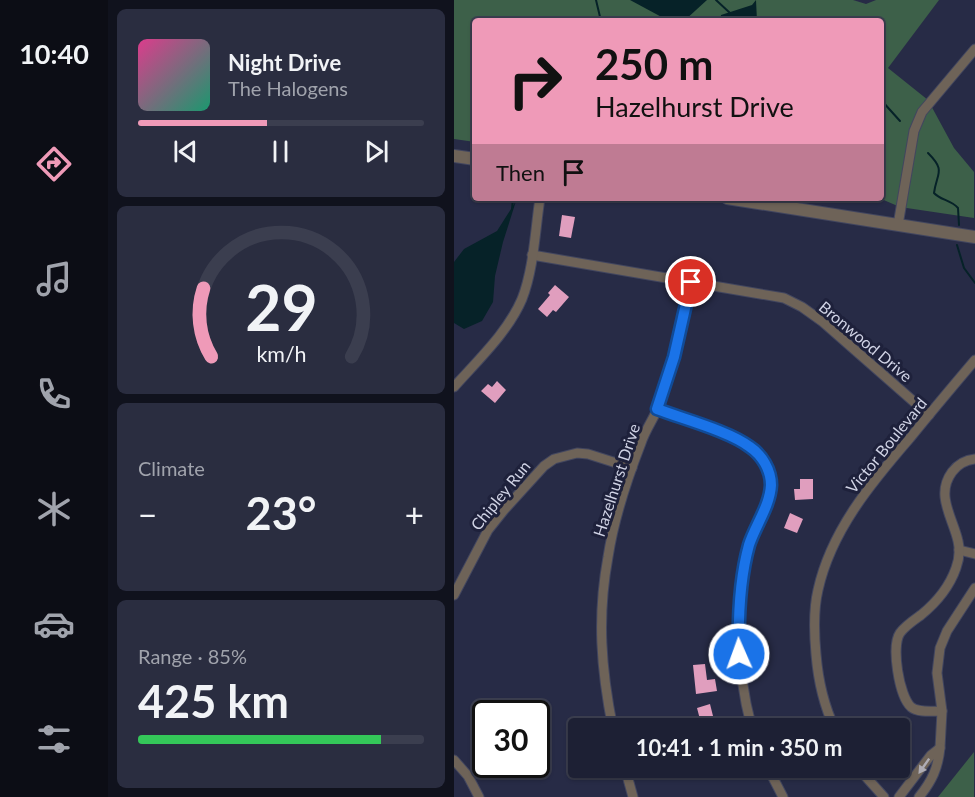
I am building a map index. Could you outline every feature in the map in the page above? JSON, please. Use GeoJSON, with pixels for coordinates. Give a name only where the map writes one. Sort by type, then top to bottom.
{"type":"FeatureCollection","features":[{"type":"Feature","properties":{"kind":"street"},"geometry":{"type":"LineString","coordinates":[[898,225],[914,131],[922,112],[974,49]]}},
{"type":"Feature","properties":{"kind":"street"},"geometry":{"type":"LineString","coordinates":[[454,156],[472,159]]}},
{"type":"Feature","properties":{"kind":"street"},"geometry":{"type":"LineString","coordinates":[[454,387],[506,326],[521,301],[528,282],[540,201]]}},
{"type":"Feature","properties":{"kind":"street"},"geometry":{"type":"LineString","coordinates":[[746,201],[974,237]]}},
{"type":"Feature","properties":{"kind":"street","name":"Bronwood Drive"},"geometry":{"type":"LineString","coordinates":[[532,255],[784,298],[823,322],[929,415]]}},
{"type":"Feature","properties":{"kind":"street","name":"Hazelhurst Drive"},"geometry":{"type":"LineString","coordinates":[[611,718],[601,654],[602,597],[608,556],[615,523],[632,468],[641,441],[657,409],[674,357],[691,282]]}},
{"type":"Feature","properties":{"kind":"street","name":"Victor Boulevard"},"geometry":{"type":"LineString","coordinates":[[831,718],[823,696],[816,660],[814,612],[818,589],[832,548],[842,528],[872,483],[974,360]]}},
{"type":"Feature","properties":{"kind":"street"},"geometry":{"type":"LineString","coordinates":[[657,409],[750,446],[760,455],[769,474],[771,485],[769,496],[749,547],[738,617],[740,673],[750,718]]}},
{"type":"Feature","properties":{"kind":"street","name":"Chipley Run"},"geometry":{"type":"LineString","coordinates":[[454,595],[488,530],[544,466],[554,459],[577,453],[588,454],[632,468]]}},
{"type":"Feature","properties":{"kind":"street"},"geometry":{"type":"LineString","coordinates":[[942,711],[916,710],[909,705],[901,687],[896,646],[901,632],[933,605],[954,573],[959,550],[946,504],[945,483],[954,469],[962,462],[974,459]]}},
{"type":"Feature","properties":{"kind":"street"},"geometry":{"type":"LineString","coordinates":[[959,550],[974,554]]}},
{"type":"Feature","properties":{"kind":"street"},"geometry":{"type":"LineString","coordinates":[[919,797],[938,766],[942,711],[937,673],[940,648],[947,631],[974,588]]}},
{"type":"Feature","properties":{"kind":"street"},"geometry":{"type":"LineString","coordinates":[[899,797],[931,755],[940,748]]}},
{"type":"Feature","properties":{"kind":"street"},"geometry":{"type":"LineString","coordinates":[[454,760],[468,776],[479,797]]}},
{"type":"Feature","properties":{"kind":"street"},"geometry":{"type":"LineString","coordinates":[[628,778],[633,797]]}},
{"type":"Feature","properties":{"kind":"street"},"geometry":{"type":"LineString","coordinates":[[773,778],[783,797]]}},
{"type":"Feature","properties":{"kind":"street"},"geometry":{"type":"LineString","coordinates":[[868,778],[884,797]]}},
{"type":"Feature","properties":{"kind":"green space"},"geometry":{"type":"Polygon","coordinates":[[[454,0],[853,0],[866,4],[876,0],[939,0],[888,68],[928,100],[954,148],[974,172],[974,218],[900,207],[884,200],[884,18],[472,18],[472,142],[454,139],[454,0]]]}},
{"type":"Feature","properties":{"kind":"green space"},"geometry":{"type":"Polygon","coordinates":[[[974,752],[974,797],[938,797],[974,752]]]}},
{"type":"Feature","properties":{"kind":"shaded area"},"geometry":{"type":"Polygon","coordinates":[[[630,0],[707,0],[687,18],[663,18],[630,0]]]}},
{"type":"Feature","properties":{"kind":"shaded area"},"geometry":{"type":"Polygon","coordinates":[[[756,0],[757,18],[720,18],[721,15],[752,5],[756,0]]]}},
{"type":"Feature","properties":{"kind":"shaded area"},"geometry":{"type":"Polygon","coordinates":[[[516,201],[495,276],[493,302],[482,321],[464,329],[454,323],[454,262],[464,249],[497,231],[516,201]]]}},
{"type":"Feature","properties":{"kind":"building"},"geometry":{"type":"Polygon","coordinates":[[[562,215],[575,217],[571,238],[559,236],[562,215]]]}},
{"type":"Feature","properties":{"kind":"building"},"geometry":{"type":"Polygon","coordinates":[[[555,285],[569,297],[556,312],[553,310],[547,317],[538,309],[555,285]]]}},
{"type":"Feature","properties":{"kind":"building"},"geometry":{"type":"Polygon","coordinates":[[[497,381],[506,390],[495,403],[481,391],[488,384],[492,387],[497,381]]]}},
{"type":"Feature","properties":{"kind":"building"},"geometry":{"type":"Polygon","coordinates":[[[800,479],[813,479],[813,499],[795,500],[794,489],[800,489],[800,479]]]}},
{"type":"Feature","properties":{"kind":"building"},"geometry":{"type":"Polygon","coordinates":[[[790,513],[803,519],[797,533],[784,528],[790,513]]]}},
{"type":"Feature","properties":{"kind":"building"},"geometry":{"type":"Polygon","coordinates":[[[705,664],[707,680],[715,679],[717,691],[696,694],[693,665],[705,664]]]}},
{"type":"Feature","properties":{"kind":"building"},"geometry":{"type":"Polygon","coordinates":[[[710,704],[714,718],[700,718],[697,708],[710,704]]]}},
{"type":"Feature","properties":{"kind":"waterway"},"geometry":{"type":"LineString","coordinates":[[596,0],[600,18]]}},
{"type":"Feature","properties":{"kind":"waterway"},"geometry":{"type":"LineString","coordinates":[[716,0],[730,13]]}},
{"type":"Feature","properties":{"kind":"waterway"},"geometry":{"type":"LineString","coordinates":[[884,103],[900,121]]}},
{"type":"Feature","properties":{"kind":"waterway"},"geometry":{"type":"LineString","coordinates":[[928,153],[939,168],[934,193],[958,208],[959,225]]}},
{"type":"Feature","properties":{"kind":"waterway"},"geometry":{"type":"LineString","coordinates":[[512,209],[513,201]]}},
{"type":"Feature","properties":{"kind":"waterway"},"geometry":{"type":"LineString","coordinates":[[957,245],[964,268],[975,283]]}},
{"type":"Feature","properties":{"kind":"route"},"geometry":{"type":"LineString","coordinates":[[691,282],[674,357],[657,409],[750,446],[760,455],[765,464],[771,485],[769,496],[754,531],[744,570],[738,617],[739,654]]}}]}
